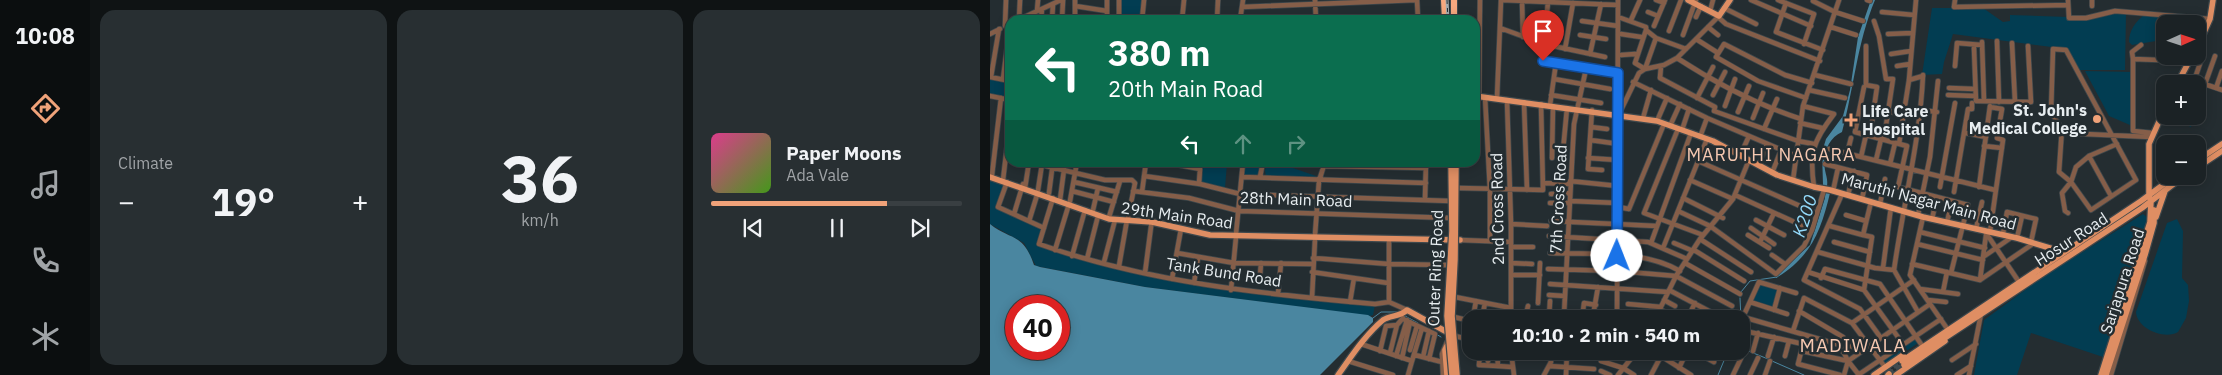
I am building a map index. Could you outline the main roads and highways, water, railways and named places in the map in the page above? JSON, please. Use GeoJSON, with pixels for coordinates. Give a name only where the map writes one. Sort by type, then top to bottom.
{"type":"FeatureCollection","features":[{"type":"Feature","properties":{"kind":"highway"},"geometry":{"type":"LineString","coordinates":[[1445,0],[1446,15]]}},
{"type":"Feature","properties":{"kind":"highway"},"geometry":{"type":"LineString","coordinates":[[1453,0],[1454,15]]}},
{"type":"Feature","properties":{"kind":"highway","name":"Outer Ring Road"},"geometry":{"type":"LineString","coordinates":[[1449,375],[1446,332],[1451,218],[1451,167]]}},
{"type":"Feature","properties":{"kind":"highway","name":"Outer Ring Road"},"geometry":{"type":"LineString","coordinates":[[1457,167],[1458,240],[1454,317],[1458,375]]}},
{"type":"Feature","properties":{"kind":"main road"},"geometry":{"type":"LineString","coordinates":[[1688,0],[1697,3],[1718,16],[1730,0]]}},
{"type":"Feature","properties":{"kind":"main road"},"geometry":{"type":"LineString","coordinates":[[2206,28],[2210,19],[2213,0]]}},
{"type":"Feature","properties":{"kind":"main road","name":"Maruthi Nagar Main Road"},"geometry":{"type":"LineString","coordinates":[[1480,96],[1592,110],[1657,121],[1707,139],[1772,172],[1814,187],[1932,219],[2015,237],[2063,252]]}},
{"type":"Feature","properties":{"kind":"main road"},"geometry":{"type":"LineString","coordinates":[[2151,196],[2147,153],[2157,125]]}},
{"type":"Feature","properties":{"kind":"main road"},"geometry":{"type":"LineString","coordinates":[[2206,155],[2222,144]]}},
{"type":"Feature","properties":{"kind":"main road"},"geometry":{"type":"LineString","coordinates":[[2206,162],[2222,151]]}},
{"type":"Feature","properties":{"kind":"main road"},"geometry":{"type":"LineString","coordinates":[[1449,375],[1447,316],[1452,231],[1451,167]]}},
{"type":"Feature","properties":{"kind":"main road"},"geometry":{"type":"LineString","coordinates":[[1457,167],[1456,259],[1452,316],[1458,375]]}},
{"type":"Feature","properties":{"kind":"main road","name":"29th Main Road"},"geometry":{"type":"LineString","coordinates":[[991,175],[1112,218]]}},
{"type":"Feature","properties":{"kind":"main road","name":"Hosur Road"},"geometry":{"type":"LineString","coordinates":[[1968,318],[1981,314],[2164,185]]}},
{"type":"Feature","properties":{"kind":"main road","name":"Hosur Road"},"geometry":{"type":"LineString","coordinates":[[1968,318],[2063,252],[2172,185]]}},
{"type":"Feature","properties":{"kind":"main road"},"geometry":{"type":"LineString","coordinates":[[2154,223],[2166,189]]}},
{"type":"Feature","properties":{"kind":"main road","name":"Sarjapura Road"},"geometry":{"type":"LineString","coordinates":[[2106,375],[2154,223],[2151,196]]}},
{"type":"Feature","properties":{"kind":"main road","name":"Sarjapura Road"},"geometry":{"type":"LineString","coordinates":[[2101,375],[2150,222],[2151,196]]}},
{"type":"Feature","properties":{"kind":"main road","name":"29th Main Road"},"geometry":{"type":"LineString","coordinates":[[1070,202],[1098,216],[1152,220],[1236,235]]}},
{"type":"Feature","properties":{"kind":"main road","name":"29th Main Road"},"geometry":{"type":"LineString","coordinates":[[1152,220],[1210,235],[1450,240]]}},
{"type":"Feature","properties":{"kind":"main road","name":"29th Main Road"},"geometry":{"type":"LineString","coordinates":[[1315,237],[1458,240]]}},
{"type":"Feature","properties":{"kind":"main road","name":"Tank Bund Road"},"geometry":{"type":"LineString","coordinates":[[1338,375],[1361,344],[1384,320],[1406,317],[1446,332]]}},
{"type":"Feature","properties":{"kind":"main road"},"geometry":{"type":"LineString","coordinates":[[1874,375],[1888,370],[1946,327],[1968,318]]}},
{"type":"Feature","properties":{"kind":"main road"},"geometry":{"type":"LineString","coordinates":[[1903,363],[1968,318]]}},
{"type":"Feature","properties":{"kind":"main road"},"geometry":{"type":"LineString","coordinates":[[1888,370],[1899,374],[1968,318]]}},
{"type":"Feature","properties":{"kind":"waterway","name":"K200"},"geometry":{"type":"LineString","coordinates":[[1741,292],[1750,281],[1777,277]]}},
{"type":"Feature","properties":{"kind":"waterway","name":"K200"},"geometry":{"type":"LineString","coordinates":[[1740,298],[1741,310]]}},
{"type":"Feature","properties":{"kind":"waterway"},"geometry":{"type":"LineString","coordinates":[[1373,318],[1381,312],[1397,312]]}},
{"type":"Feature","properties":{"kind":"waterway"},"geometry":{"type":"LineString","coordinates":[[1405,316],[1418,323]]}},
{"type":"Feature","properties":{"kind":"waterway"},"geometry":{"type":"LineString","coordinates":[[1436,334],[1441,337]]}},
{"type":"Feature","properties":{"kind":"waterway"},"geometry":{"type":"LineString","coordinates":[[1750,352],[1768,359]]}},
{"type":"Feature","properties":{"kind":"waterway","name":"K200"},"geometry":{"type":"LineString","coordinates":[[1718,375],[1724,360]]}},
{"type":"Feature","properties":{"kind":"waterway"},"geometry":{"type":"LineString","coordinates":[[1772,361],[1804,375]]}},
{"type":"Feature","properties":{"kind":"tunnel"},"geometry":{"type":"LineString","coordinates":[[1886,371],[1902,361]]}},
{"type":"Feature","properties":{"kind":"tunnel"},"geometry":{"type":"LineString","coordinates":[[1889,374],[1904,365]]}},
{"type":"Feature","properties":{"kind":"railway"},"geometry":{"type":"LineString","coordinates":[[1447,0],[1448,15]]}},
{"type":"Feature","properties":{"kind":"railway"},"geometry":{"type":"LineString","coordinates":[[1453,167],[1453,231],[1448,316],[1453,375]]}},
{"type":"Feature","properties":{"kind":"place","name":"St. John's Medical College"},"geometry":{"type":"Point","coordinates":[2097,119]}},
{"type":"Feature","properties":{"kind":"place","name":"Life Care Hospital"},"geometry":{"type":"Point","coordinates":[1851,120]}},
{"type":"Feature","properties":{"kind":"district","name":"MARUTHI NAGARA"},"geometry":{"type":"Point","coordinates":[1771,155]}},
{"type":"Feature","properties":{"kind":"district","name":"MADIWALA"},"geometry":{"type":"Point","coordinates":[1853,345]}}]}
